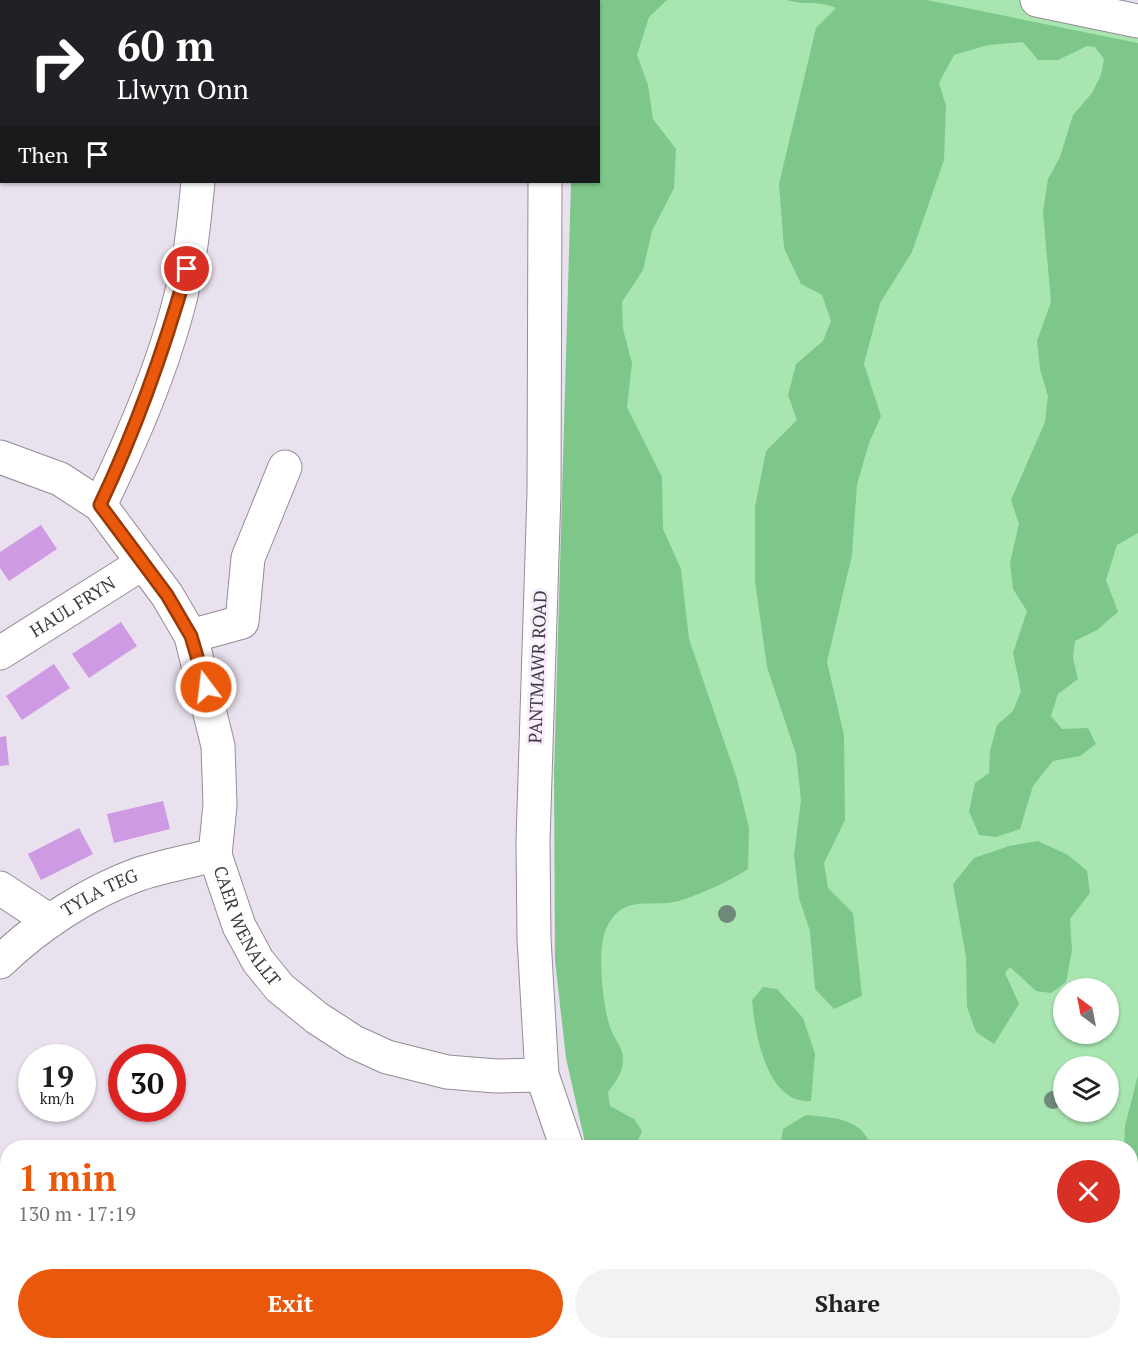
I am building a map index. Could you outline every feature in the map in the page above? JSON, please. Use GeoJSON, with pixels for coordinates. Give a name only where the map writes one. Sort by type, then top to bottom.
{"type":"FeatureCollection","features":[{"type":"Feature","properties":{"kind":"street"},"geometry":{"type":"LineString","coordinates":[[1037,0],[1138,21]]}},
{"type":"Feature","properties":{"kind":"street"},"geometry":{"type":"LineString","coordinates":[[100,505],[124,454],[163,353],[187,269],[198,183]]}},
{"type":"Feature","properties":{"kind":"street","name":"PANTMAWR ROAD"},"geometry":{"type":"LineString","coordinates":[[545,183],[544,492],[533,841],[534,939],[542,1075],[564,1140]]}},
{"type":"Feature","properties":{"kind":"street","name":"CAER WENALLT"},"geometry":{"type":"LineString","coordinates":[[0,457],[60,479],[100,505],[167,595],[191,636],[218,746],[220,805],[215,855],[239,926],[258,961],[280,988],[316,1018],[354,1042],[387,1057],[447,1072],[496,1076],[542,1075]]}},
{"type":"Feature","properties":{"kind":"street"},"geometry":{"type":"LineString","coordinates":[[191,636],[242,622],[248,558],[285,466]]}},
{"type":"Feature","properties":{"kind":"street","name":"HAUL FRYN"},"geometry":{"type":"LineString","coordinates":[[0,653],[144,563]]}},
{"type":"Feature","properties":{"kind":"street","name":"TYLA TEG"},"geometry":{"type":"LineString","coordinates":[[0,962],[50,921],[96,894],[138,875],[215,855]]}},
{"type":"Feature","properties":{"kind":"street"},"geometry":{"type":"LineString","coordinates":[[0,888],[50,921]]}},
{"type":"Feature","properties":{"kind":"green space"},"geometry":{"type":"Polygon","coordinates":[[[600,0],[667,0],[649,17],[637,55],[648,85],[653,119],[676,149],[674,188],[652,231],[643,270],[622,302],[623,329],[632,363],[627,407],[662,477],[663,529],[681,569],[689,639],[737,779],[749,828],[748,869],[682,900],[629,906],[612,919],[605,932],[601,953],[603,993],[610,1027],[622,1052],[623,1060],[620,1074],[608,1092],[610,1106],[634,1119],[642,1131],[638,1140],[584,1140],[566,1058],[555,961],[554,772],[571,183],[600,183],[600,0]]]}},
{"type":"Feature","properties":{"kind":"green space"},"geometry":{"type":"Polygon","coordinates":[[[620,0],[1035,0],[1138,21],[1138,1140],[609,1140],[596,1100],[620,0]]]}},
{"type":"Feature","properties":{"kind":"green space"},"geometry":{"type":"Polygon","coordinates":[[[787,0],[927,0],[1138,43],[1138,533],[1117,545],[1106,580],[1118,612],[1097,630],[1075,641],[1073,658],[1078,679],[1058,694],[1051,716],[1062,729],[1088,728],[1096,744],[1080,756],[1053,761],[1033,786],[1020,829],[996,837],[979,835],[969,811],[975,783],[989,773],[990,751],[997,725],[1013,711],[1021,691],[1013,653],[1027,611],[1013,589],[1010,563],[1019,524],[1011,500],[1045,422],[1048,396],[1040,369],[1037,341],[1051,302],[1043,212],[1048,179],[1060,157],[1073,115],[1092,93],[1101,75],[1104,59],[1095,47],[1087,46],[1058,60],[1038,60],[1023,42],[988,45],[954,55],[939,83],[946,106],[944,160],[912,252],[880,303],[864,364],[881,416],[869,443],[857,485],[852,555],[827,662],[844,735],[845,820],[824,863],[828,888],[853,913],[862,996],[834,1009],[815,989],[810,931],[799,898],[794,855],[801,800],[796,754],[767,667],[755,581],[755,507],[766,451],[797,420],[788,395],[796,364],[823,341],[831,321],[822,295],[801,284],[784,248],[779,184],[816,28],[836,8],[823,4],[787,0]]]}},
{"type":"Feature","properties":{"kind":"green space"},"geometry":{"type":"Polygon","coordinates":[[[1038,841],[1068,855],[1087,871],[1090,893],[1070,919],[1072,951],[1067,978],[1053,978],[1053,992],[1036,991],[1010,967],[1005,973],[1019,1004],[994,1044],[976,1032],[967,1007],[966,957],[953,884],[974,858],[1009,846],[1038,841]]]}},
{"type":"Feature","properties":{"kind":"green space"},"geometry":{"type":"Polygon","coordinates":[[[763,987],[777,989],[803,1018],[815,1054],[811,1101],[796,1099],[784,1092],[766,1065],[756,1031],[752,1000],[763,987]]]}},
{"type":"Feature","properties":{"kind":"green space"},"geometry":{"type":"Polygon","coordinates":[[[1138,1075],[1138,1140],[1124,1140],[1125,1126],[1138,1075]]]}},
{"type":"Feature","properties":{"kind":"green space"},"geometry":{"type":"Polygon","coordinates":[[[806,1115],[854,1124],[868,1140],[781,1140],[783,1129],[806,1115]]]}},
{"type":"Feature","properties":{"kind":"building"},"geometry":{"type":"Polygon","coordinates":[[[41,525],[57,549],[9,581],[0,568],[0,552],[41,525]]]}},
{"type":"Feature","properties":{"kind":"building"},"geometry":{"type":"Polygon","coordinates":[[[121,622],[137,646],[89,678],[72,654],[121,622]]]}},
{"type":"Feature","properties":{"kind":"building"},"geometry":{"type":"Polygon","coordinates":[[[54,664],[70,688],[22,720],[6,696],[54,664]]]}},
{"type":"Feature","properties":{"kind":"building"},"geometry":{"type":"Polygon","coordinates":[[[6,736],[9,765],[0,766],[0,737],[6,736]]]}},
{"type":"Feature","properties":{"kind":"building"},"geometry":{"type":"Polygon","coordinates":[[[163,801],[170,829],[114,843],[107,814],[163,801]]]}},
{"type":"Feature","properties":{"kind":"building"},"geometry":{"type":"Polygon","coordinates":[[[79,828],[93,854],[41,880],[28,854],[79,828]]]}},
{"type":"Feature","properties":{"kind":"route"},"geometry":{"type":"LineString","coordinates":[[187,269],[163,353],[124,454],[100,505],[167,595],[191,636],[206,687]]}}]}
